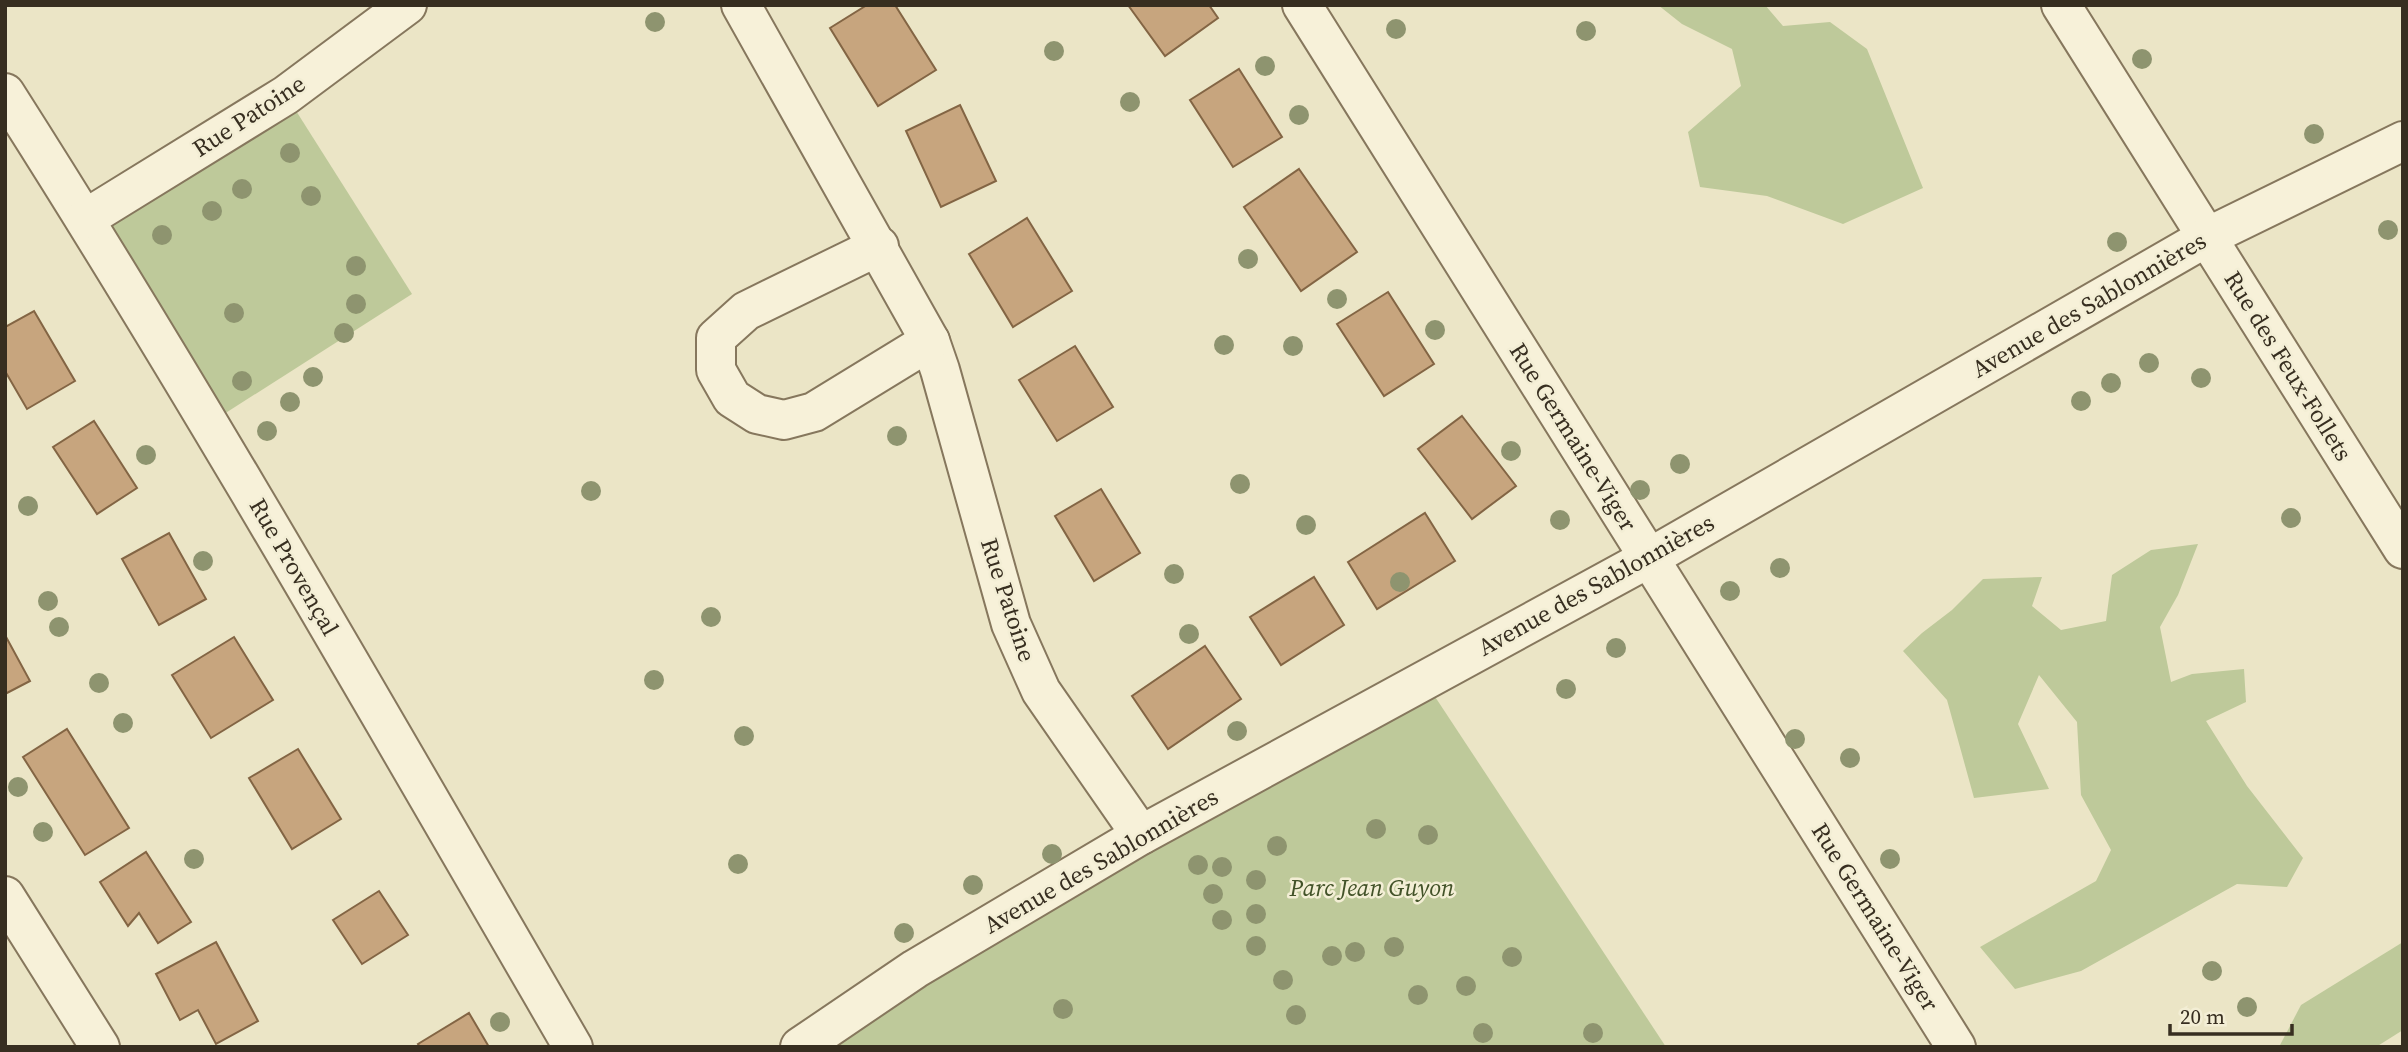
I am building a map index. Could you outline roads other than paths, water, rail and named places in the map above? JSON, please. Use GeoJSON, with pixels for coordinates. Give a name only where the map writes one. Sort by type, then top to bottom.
{"type":"FeatureCollection","features":[{"type":"Feature","properties":{"kind":"street","name":"Rue Patoine"},"geometry":{"type":"LineString","coordinates":[[85,219],[286,96],[407,5]]}},
{"type":"Feature","properties":{"kind":"street","name":"Rue Patoine"},"geometry":{"type":"LineString","coordinates":[[741,5],[879,246],[930,341],[1011,624],[1041,691],[1141,835]]}},
{"type":"Feature","properties":{"kind":"street","name":"Rue Germaine-Viger"},"geometry":{"type":"LineString","coordinates":[[1302,5],[1956,1047]]}},
{"type":"Feature","properties":{"kind":"street","name":"Rue des Feux-Follets"},"geometry":{"type":"LineString","coordinates":[[2061,5],[2403,549]]}},
{"type":"Feature","properties":{"kind":"street","name":"Rue Provençal"},"geometry":{"type":"LineString","coordinates":[[5,93],[210,423],[573,1047]]}},
{"type":"Feature","properties":{"kind":"street","name":"Avenue des Sablonnières"},"geometry":{"type":"LineString","coordinates":[[800,1047],[915,969],[1141,835],[1649,558],[2207,237],[2403,141]]}},
{"type":"Feature","properties":{"kind":"street"},"geometry":{"type":"LineString","coordinates":[[879,246],[746,312],[716,338],[716,370],[732,398],[757,414],[784,420],[814,412],[930,341]]}},
{"type":"Feature","properties":{"kind":"street"},"geometry":{"type":"LineString","coordinates":[[5,896],[100,1047]]}},
{"type":"Feature","properties":{"kind":"park label","name":"Parc Jean Guyon"},"geometry":{"type":"Point","coordinates":[1372,888]}}]}
